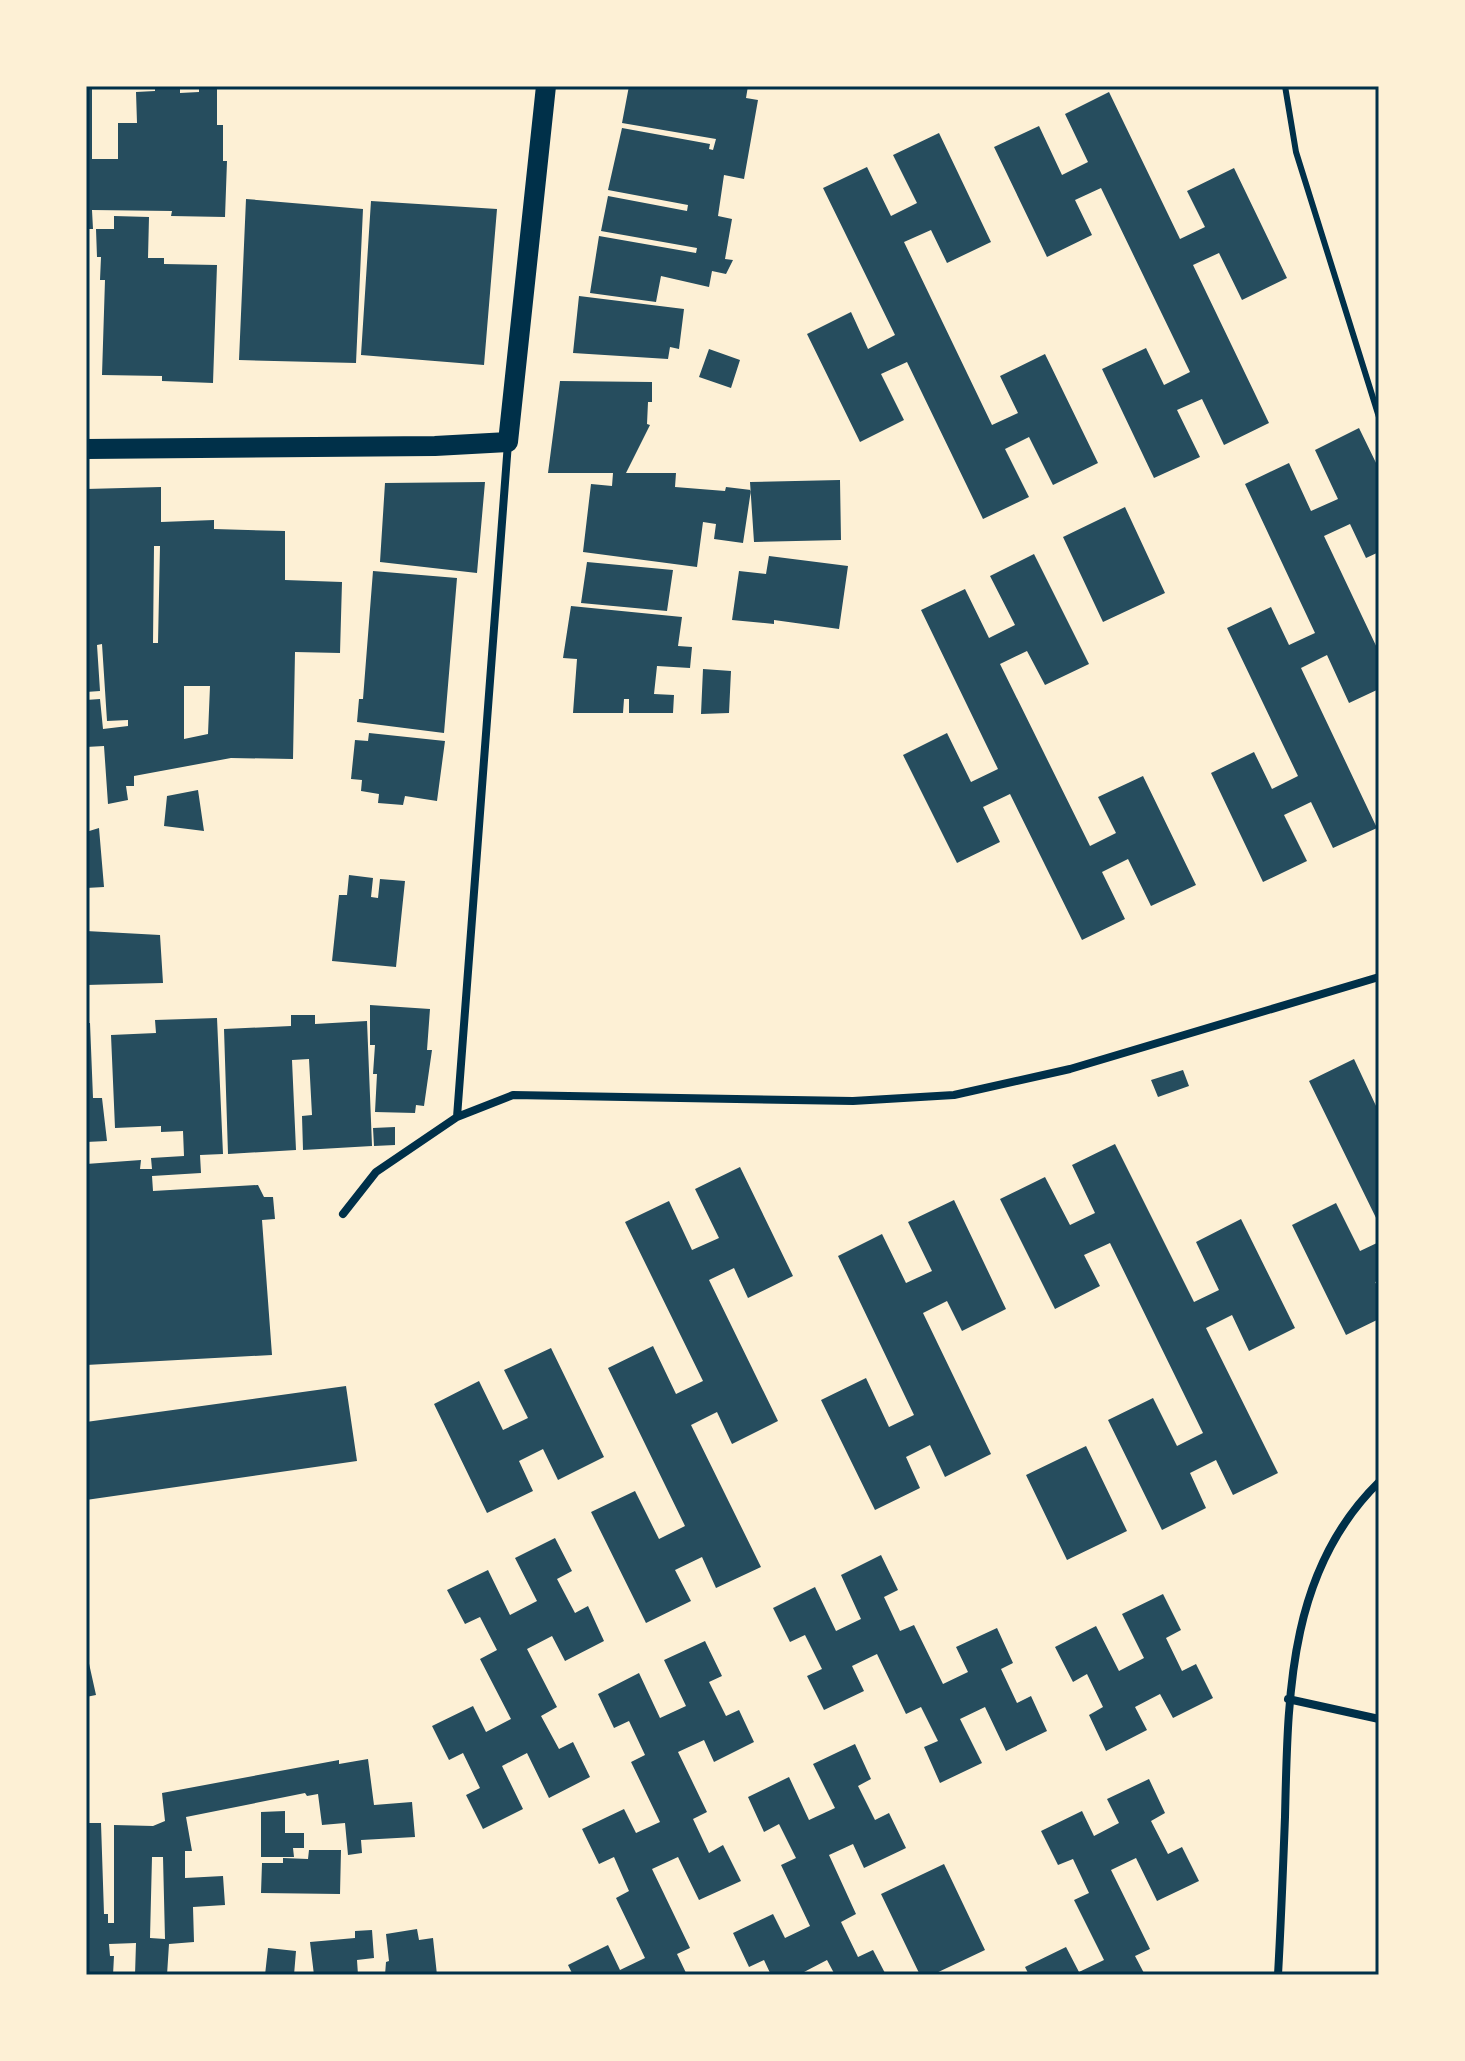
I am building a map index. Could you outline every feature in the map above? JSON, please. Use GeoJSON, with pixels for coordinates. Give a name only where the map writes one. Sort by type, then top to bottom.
{"type":"FeatureCollection","features":[{"type":"Feature","properties":{"kind":"main road"},"geometry":{"type":"LineString","coordinates":[[86,449],[435,446],[508,442],[546,86]]}},
{"type":"Feature","properties":{"kind":"street"},"geometry":{"type":"LineString","coordinates":[[457,1117],[508,442]]}},
{"type":"Feature","properties":{"kind":"street"},"geometry":{"type":"LineString","coordinates":[[343,1214],[376,1172],[457,1117],[513,1095],[853,1101],[954,1095],[1070,1069],[1379,977]]}},
{"type":"Feature","properties":{"kind":"street"},"geometry":{"type":"LineString","coordinates":[[1278,1975],[1288,1699],[1310,1588],[1328,1552],[1363,1498],[1379,1482]]}},
{"type":"Feature","properties":{"kind":"street"},"geometry":{"type":"LineString","coordinates":[[1288,1699],[1379,1719]]}},
{"type":"Feature","properties":{"kind":"lane"},"geometry":{"type":"LineString","coordinates":[[1285,86],[1296,152],[1379,417]]}},
{"type":"Feature","properties":{"kind":"building"},"geometry":{"type":"Polygon","coordinates":[[[86,86],[92,86],[92,159],[118,159],[118,123],[137,123],[136,92],[155,91],[155,86],[180,86],[180,93],[199,92],[199,86],[217,86],[217,125],[223,125],[223,161],[227,161],[225,217],[171,216],[172,211],[92,210],[93,229],[86,229],[86,86]]]}},
{"type":"Feature","properties":{"kind":"building"},"geometry":{"type":"Polygon","coordinates":[[[629,86],[748,86],[746,98],[758,100],[744,179],[724,175],[718,216],[732,219],[725,259],[733,260],[726,274],[712,271],[709,287],[661,276],[656,302],[590,293],[599,236],[696,253],[697,248],[601,231],[608,196],[687,211],[688,205],[608,190],[622,128],[710,144],[709,149],[713,150],[716,139],[622,123],[629,86]]]}},
{"type":"Feature","properties":{"kind":"building"},"geometry":{"type":"Polygon","coordinates":[[[1109,92],[1180,239],[1205,227],[1187,191],[1234,168],[1287,278],[1242,300],[1219,253],[1193,265],[1269,423],[1224,445],[1202,399],[1177,410],[1200,457],[1154,478],[1102,369],[1146,348],[1164,385],[1190,372],[1101,188],[1075,200],[1092,235],[1047,257],[994,147],[1039,126],[1062,175],[1088,162],[1065,114],[1109,92]]]}},
{"type":"Feature","properties":{"kind":"building"},"geometry":{"type":"Polygon","coordinates":[[[939,133],[991,242],[947,263],[931,230],[904,242],[992,425],[1018,413],[1000,376],[1045,354],[1098,463],[1053,485],[1029,437],[1005,449],[1029,497],[983,519],[907,362],[881,374],[904,420],[860,442],[807,334],[851,312],[868,349],[895,335],[823,188],[867,167],[891,216],[917,203],[893,155],[939,133]]]}},
{"type":"Feature","properties":{"kind":"building"},"geometry":{"type":"Polygon","coordinates":[[[246,199],[363,209],[356,363],[239,360],[246,199]]]}},
{"type":"Feature","properties":{"kind":"building"},"geometry":{"type":"Polygon","coordinates":[[[371,201],[497,209],[484,365],[361,355],[371,201]]]}},
{"type":"Feature","properties":{"kind":"building"},"geometry":{"type":"Polygon","coordinates":[[[114,216],[149,217],[148,258],[164,258],[164,264],[217,265],[213,383],[162,381],[162,376],[102,375],[105,280],[100,280],[101,257],[97,257],[96,229],[114,229],[114,216]]]}},
{"type":"Feature","properties":{"kind":"building"},"geometry":{"type":"Polygon","coordinates":[[[579,296],[684,309],[679,349],[670,347],[668,359],[573,353],[579,296]]]}},
{"type":"Feature","properties":{"kind":"building"},"geometry":{"type":"Polygon","coordinates":[[[709,349],[740,360],[731,388],[699,377],[709,349]]]}},
{"type":"Feature","properties":{"kind":"building"},"geometry":{"type":"Polygon","coordinates":[[[560,381],[652,382],[652,402],[648,402],[647,424],[650,425],[626,473],[676,473],[675,487],[751,490],[743,543],[714,539],[716,524],[703,522],[697,567],[583,552],[591,484],[612,486],[613,473],[548,473],[560,381]]]}},
{"type":"Feature","properties":{"kind":"building"},"geometry":{"type":"Polygon","coordinates":[[[1359,428],[1379,469],[1379,552],[1366,558],[1350,524],[1324,536],[1379,652],[1379,689],[1349,703],[1327,655],[1301,668],[1377,828],[1333,848],[1311,802],[1284,815],[1307,861],[1263,882],[1211,773],[1254,752],[1272,789],[1298,776],[1227,628],[1271,607],[1289,645],[1315,633],[1245,484],[1289,463],[1311,511],[1338,499],[1315,450],[1359,428]]]}},
{"type":"Feature","properties":{"kind":"building"},"geometry":{"type":"Polygon","coordinates":[[[840,480],[841,540],[754,542],[750,482],[840,480]]]}},
{"type":"Feature","properties":{"kind":"building"},"geometry":{"type":"Polygon","coordinates":[[[485,482],[477,573],[380,562],[385,483],[485,482]]]}},
{"type":"Feature","properties":{"kind":"building"},"geometry":{"type":"Polygon","coordinates":[[[161,487],[161,522],[214,520],[214,529],[285,531],[285,580],[342,582],[340,653],[295,652],[293,759],[231,758],[134,776],[134,786],[126,786],[128,800],[108,804],[104,746],[86,747],[86,700],[100,699],[103,729],[128,726],[128,720],[107,721],[102,644],[97,645],[100,691],[86,692],[86,489],[161,487]],[[154,546],[153,643],[158,643],[160,546],[154,546]],[[184,686],[184,739],[208,734],[210,686],[184,686]]]}},
{"type":"Feature","properties":{"kind":"building"},"geometry":{"type":"Polygon","coordinates":[[[1125,507],[1165,593],[1103,622],[1063,537],[1125,507]]]}},
{"type":"Feature","properties":{"kind":"building"},"geometry":{"type":"Polygon","coordinates":[[[1034,554],[1089,664],[1045,685],[1027,651],[1000,664],[1090,846],[1116,833],[1098,797],[1143,776],[1196,885],[1151,906],[1128,859],[1102,872],[1125,919],[1082,940],[1010,794],[983,807],[1000,842],[957,863],[903,755],[947,733],[971,782],[998,769],[921,610],[965,589],[989,638],[1015,625],[990,576],[1034,554]]]}},
{"type":"Feature","properties":{"kind":"building"},"geometry":{"type":"Polygon","coordinates":[[[769,556],[848,566],[839,629],[774,620],[774,624],[732,620],[739,571],[766,574],[769,556]]]}},
{"type":"Feature","properties":{"kind":"building"},"geometry":{"type":"Polygon","coordinates":[[[587,562],[673,570],[667,611],[581,603],[587,562]]]}},
{"type":"Feature","properties":{"kind":"building"},"geometry":{"type":"Polygon","coordinates":[[[373,571],[457,578],[444,733],[357,722],[359,699],[363,699],[373,571]]]}},
{"type":"Feature","properties":{"kind":"building"},"geometry":{"type":"Polygon","coordinates":[[[571,606],[682,617],[678,646],[692,647],[690,668],[657,666],[654,694],[674,695],[673,713],[629,713],[629,699],[624,699],[623,713],[573,713],[577,659],[563,658],[571,606]]]}},
{"type":"Feature","properties":{"kind":"building"},"geometry":{"type":"Polygon","coordinates":[[[703,669],[731,671],[729,713],[701,714],[703,669]]]}},
{"type":"Feature","properties":{"kind":"building"},"geometry":{"type":"Polygon","coordinates":[[[369,733],[445,741],[437,801],[405,796],[403,805],[378,803],[379,794],[361,791],[362,780],[351,779],[355,740],[368,741],[369,733]]]}},
{"type":"Feature","properties":{"kind":"building"},"geometry":{"type":"Polygon","coordinates":[[[198,790],[204,831],[164,826],[167,796],[198,790]]]}},
{"type":"Feature","properties":{"kind":"building"},"geometry":{"type":"Polygon","coordinates":[[[99,828],[104,887],[86,888],[86,832],[99,828]]]}},
{"type":"Feature","properties":{"kind":"building"},"geometry":{"type":"Polygon","coordinates":[[[349,875],[373,878],[371,897],[378,898],[380,879],[405,881],[396,967],[332,961],[339,895],[347,895],[349,875]]]}},
{"type":"Feature","properties":{"kind":"building"},"geometry":{"type":"Polygon","coordinates":[[[86,931],[160,935],[163,983],[86,985],[86,931]]]}},
{"type":"Feature","properties":{"kind":"building"},"geometry":{"type":"Polygon","coordinates":[[[370,1005],[430,1009],[427,1050],[432,1050],[424,1106],[416,1105],[415,1113],[375,1112],[377,1074],[373,1074],[375,1045],[370,1045],[370,1005]]]}},
{"type":"Feature","properties":{"kind":"building"},"geometry":{"type":"Polygon","coordinates":[[[291,1015],[315,1015],[315,1024],[367,1021],[372,1146],[303,1150],[302,1116],[312,1115],[309,1059],[292,1060],[296,1150],[228,1154],[224,1029],[291,1026],[291,1015]]]}},
{"type":"Feature","properties":{"kind":"building"},"geometry":{"type":"Polygon","coordinates":[[[217,1018],[223,1154],[200,1155],[201,1173],[152,1176],[153,1191],[258,1185],[264,1197],[273,1197],[275,1219],[262,1220],[272,1355],[86,1365],[86,1164],[141,1160],[140,1169],[152,1169],[151,1158],[184,1156],[183,1131],[161,1132],[161,1126],[115,1128],[111,1035],[156,1033],[155,1020],[217,1018]]]}},
{"type":"Feature","properties":{"kind":"building"},"geometry":{"type":"Polygon","coordinates":[[[86,1023],[90,1023],[93,1098],[102,1098],[107,1141],[86,1142],[86,1023]]]}},
{"type":"Feature","properties":{"kind":"building"},"geometry":{"type":"Polygon","coordinates":[[[1354,1059],[1379,1107],[1379,1224],[1309,1081],[1354,1059]]]}},
{"type":"Feature","properties":{"kind":"building"},"geometry":{"type":"Polygon","coordinates":[[[1183,1070],[1189,1086],[1158,1097],[1151,1080],[1183,1070]]]}},
{"type":"Feature","properties":{"kind":"building"},"geometry":{"type":"Polygon","coordinates":[[[395,1127],[395,1145],[374,1146],[373,1128],[395,1127]]]}},
{"type":"Feature","properties":{"kind":"building"},"geometry":{"type":"Polygon","coordinates":[[[1115,1144],[1194,1302],[1219,1290],[1196,1242],[1241,1219],[1295,1328],[1249,1351],[1232,1315],[1206,1328],[1278,1473],[1233,1495],[1216,1460],[1190,1473],[1206,1508],[1162,1530],[1108,1420],[1153,1398],[1177,1446],[1203,1433],[1110,1243],[1084,1255],[1100,1286],[1055,1309],[1000,1199],[1045,1177],[1070,1225],[1095,1213],[1072,1165],[1115,1144]]]}},
{"type":"Feature","properties":{"kind":"building"},"geometry":{"type":"Polygon","coordinates":[[[740,1167],[793,1276],[748,1298],[734,1268],[709,1280],[778,1421],[732,1444],[717,1412],[691,1425],[761,1567],[716,1588],[702,1557],[675,1570],[691,1601],[646,1623],[591,1512],[635,1491],[659,1539],[685,1526],[608,1368],[653,1346],[676,1394],[703,1381],[625,1222],[669,1201],[692,1250],[719,1238],[695,1189],[740,1167]]]}},
{"type":"Feature","properties":{"kind":"building"},"geometry":{"type":"Polygon","coordinates":[[[954,1200],[1006,1309],[962,1331],[947,1301],[923,1313],[991,1454],[945,1477],[930,1445],[906,1457],[920,1488],[875,1510],[821,1400],[866,1378],[889,1427],[914,1415],[838,1256],[882,1234],[906,1283],[932,1271],[908,1222],[954,1200]]]}},
{"type":"Feature","properties":{"kind":"building"},"geometry":{"type":"Polygon","coordinates":[[[1336,1203],[1360,1251],[1379,1242],[1379,1281],[1375,1282],[1379,1289],[1379,1319],[1346,1335],[1292,1225],[1336,1203]]]}},
{"type":"Feature","properties":{"kind":"building"},"geometry":{"type":"Polygon","coordinates":[[[551,1348],[604,1457],[558,1480],[543,1449],[519,1461],[533,1491],[487,1513],[434,1404],[479,1381],[503,1430],[528,1418],[504,1370],[551,1348]]]}},
{"type":"Feature","properties":{"kind":"building"},"geometry":{"type":"Polygon","coordinates":[[[346,1386],[357,1461],[86,1500],[86,1422],[346,1386]]]}},
{"type":"Feature","properties":{"kind":"building"},"geometry":{"type":"Polygon","coordinates":[[[1086,1446],[1127,1531],[1067,1560],[1026,1475],[1086,1446]]]}},
{"type":"Feature","properties":{"kind":"building"},"geometry":{"type":"Polygon","coordinates":[[[555,1538],[572,1571],[557,1579],[575,1613],[588,1606],[604,1641],[565,1661],[552,1636],[527,1649],[557,1707],[541,1716],[559,1749],[573,1742],[590,1777],[549,1798],[527,1753],[502,1766],[523,1809],[483,1829],[466,1795],[480,1788],[463,1753],[449,1760],[432,1726],[473,1706],[486,1732],[511,1719],[480,1659],[497,1650],[480,1617],[465,1624],[447,1590],[488,1570],[510,1615],[537,1601],[515,1558],[555,1538]]]}},
{"type":"Feature","properties":{"kind":"building"},"geometry":{"type":"Polygon","coordinates":[[[881,1555],[898,1590],[884,1597],[900,1631],[914,1625],[943,1684],[968,1672],[956,1647],[997,1628],[1013,1663],[1001,1669],[1017,1703],[1031,1696],[1047,1731],[1006,1751],[985,1707],[960,1719],[982,1763],[940,1783],[924,1747],[938,1741],[921,1707],[906,1714],[877,1654],[852,1666],[864,1691],[824,1710],[807,1676],[822,1669],[805,1635],[790,1642],[773,1608],[815,1587],[836,1631],[861,1619],[841,1575],[881,1555]]]}},
{"type":"Feature","properties":{"kind":"building"},"geometry":{"type":"Polygon","coordinates":[[[1163,1594],[1181,1630],[1166,1638],[1182,1671],[1196,1664],[1213,1698],[1173,1718],[1160,1694],[1135,1707],[1147,1730],[1106,1751],[1089,1715],[1103,1707],[1087,1674],[1073,1682],[1055,1647],[1096,1626],[1119,1671],[1144,1658],[1122,1614],[1163,1594]]]}},
{"type":"Feature","properties":{"kind":"building"},"geometry":{"type":"Polygon","coordinates":[[[705,1641],[722,1676],[709,1682],[726,1716],[739,1710],[754,1742],[714,1762],[704,1740],[678,1752],[707,1812],[693,1819],[709,1853],[723,1845],[741,1881],[699,1900],[678,1857],[652,1869],[690,1948],[677,1954],[687,1975],[573,1975],[568,1965],[608,1945],[620,1970],[645,1958],[616,1898],[629,1891],[614,1857],[599,1864],[582,1829],[624,1809],[636,1833],[660,1822],[631,1762],[645,1755],[629,1721],[614,1728],[598,1694],[639,1673],[660,1718],[686,1706],[664,1660],[705,1641]]]}},
{"type":"Feature","properties":{"kind":"building"},"geometry":{"type":"Polygon","coordinates":[[[86,1650],[96,1695],[86,1697],[86,1650]]]}},
{"type":"Feature","properties":{"kind":"building"},"geometry":{"type":"Polygon","coordinates":[[[855,1744],[871,1779],[858,1786],[875,1820],[889,1813],[906,1848],[864,1868],[853,1844],[829,1855],[856,1914],[841,1922],[858,1957],[873,1950],[886,1975],[835,1975],[827,1960],[804,1972],[805,1975],[771,1975],[764,1960],[749,1967],[733,1933],[773,1914],[785,1938],[810,1926],[781,1865],[796,1858],[779,1824],[764,1832],[748,1797],[789,1777],[809,1820],[835,1808],[813,1764],[855,1744]]]}},
{"type":"Feature","properties":{"kind":"building"},"geometry":{"type":"Polygon","coordinates":[[[368,1759],[374,1805],[412,1802],[415,1837],[361,1840],[362,1853],[348,1855],[345,1823],[322,1825],[318,1794],[307,1796],[305,1793],[186,1817],[192,1851],[185,1851],[185,1878],[223,1876],[225,1905],[193,1907],[194,1942],[169,1944],[167,1975],[135,1975],[136,1943],[109,1944],[110,1956],[114,1956],[113,1975],[86,1975],[86,1823],[101,1823],[104,1914],[108,1914],[108,1923],[114,1923],[114,1825],[153,1826],[165,1821],[162,1793],[339,1760],[339,1764],[368,1759]],[[152,1857],[150,1938],[165,1939],[163,1857],[152,1857]]]}},
{"type":"Feature","properties":{"kind":"building"},"geometry":{"type":"Polygon","coordinates":[[[1149,1779],[1165,1813],[1151,1821],[1168,1854],[1182,1847],[1199,1881],[1157,1901],[1136,1858],[1111,1870],[1150,1949],[1135,1956],[1145,1975],[1029,1975],[1025,1967],[1066,1947],[1079,1972],[1104,1960],[1074,1900],[1089,1893],[1073,1859],[1058,1865],[1041,1831],[1082,1811],[1094,1836],[1119,1823],[1107,1799],[1149,1779]]]}},
{"type":"Feature","properties":{"kind":"building"},"geometry":{"type":"Polygon","coordinates":[[[285,1811],[285,1833],[304,1833],[304,1848],[293,1848],[294,1857],[261,1857],[261,1812],[285,1811]]]}},
{"type":"Feature","properties":{"kind":"building"},"geometry":{"type":"Polygon","coordinates":[[[309,1850],[341,1850],[340,1894],[261,1893],[262,1863],[283,1863],[283,1858],[308,1859],[309,1850]]]}},
{"type":"Feature","properties":{"kind":"building"},"geometry":{"type":"Polygon","coordinates":[[[944,1864],[985,1950],[932,1975],[920,1975],[881,1894],[944,1864]]]}},
{"type":"Feature","properties":{"kind":"building"},"geometry":{"type":"Polygon","coordinates":[[[417,1929],[419,1940],[433,1938],[437,1975],[385,1975],[386,1962],[389,1961],[386,1934],[417,1929]]]}},
{"type":"Feature","properties":{"kind":"building"},"geometry":{"type":"Polygon","coordinates":[[[372,1930],[374,1958],[357,1960],[358,1975],[314,1975],[310,1942],[355,1938],[355,1931],[372,1930]]]}},
{"type":"Feature","properties":{"kind":"building"},"geometry":{"type":"Polygon","coordinates":[[[268,1948],[296,1951],[294,1975],[265,1975],[268,1948]]]}}]}
